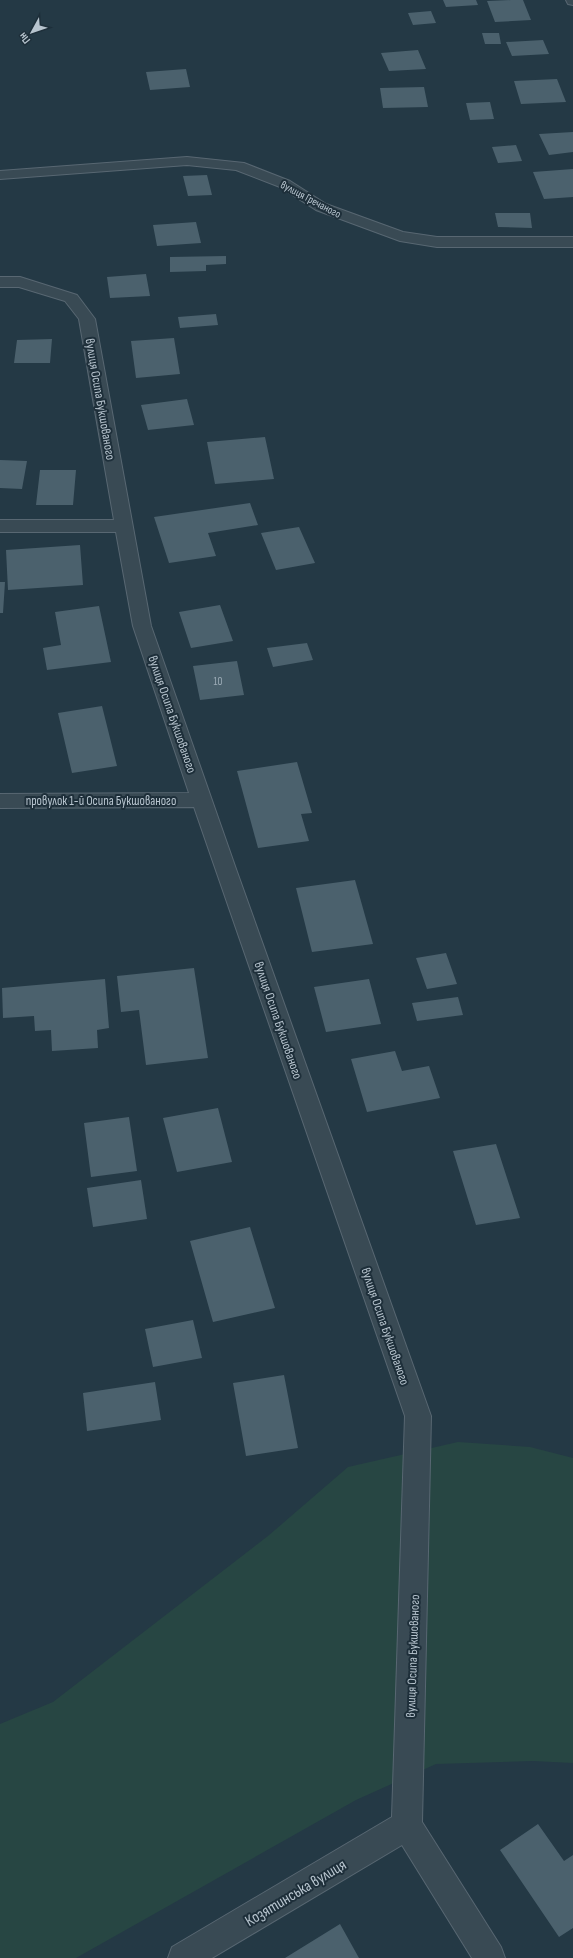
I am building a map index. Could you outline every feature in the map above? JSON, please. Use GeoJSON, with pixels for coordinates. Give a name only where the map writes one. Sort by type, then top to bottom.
{"type":"FeatureCollection","features":[{"type":"Feature","properties":{"kind":"street","name":"вулиця Гречаного"},"geometry":{"type":"LineString","coordinates":[[0,175],[187,161],[239,166],[285,184],[328,210],[400,236],[437,242],[573,242]]}},
{"type":"Feature","properties":{"kind":"street","name":"вулиця Осипа Букшованого"},"geometry":{"type":"LineString","coordinates":[[0,282],[20,282],[71,298],[87,319],[142,626],[418,1416],[407,1825]]}},
{"type":"Feature","properties":{"kind":"street"},"geometry":{"type":"LineString","coordinates":[[0,526],[124,526]]}},
{"type":"Feature","properties":{"kind":"street","name":"провулок 1-й Осипа Букшованого"},"geometry":{"type":"LineString","coordinates":[[0,801],[202,800]]}},
{"type":"Feature","properties":{"kind":"street"},"geometry":{"type":"LineString","coordinates":[[407,1825],[490,1958]]}},
{"type":"Feature","properties":{"kind":"street","name":"Козятинська вулиця"},"geometry":{"type":"LineString","coordinates":[[183,1958],[407,1825]]}},
{"type":"Feature","properties":{"kind":"green space"},"geometry":{"type":"Polygon","coordinates":[[[458,1442],[530,1447],[573,1458],[573,1763],[533,1761],[436,1764],[356,1800],[76,1958],[0,1958],[0,1724],[53,1702],[268,1536],[348,1467],[458,1442]]]}},
{"type":"Feature","properties":{"kind":"building"},"geometry":{"type":"Polygon","coordinates":[[[443,0],[476,0],[478,5],[446,7],[443,0]]]}},
{"type":"Feature","properties":{"kind":"building"},"geometry":{"type":"Polygon","coordinates":[[[523,0],[531,20],[495,22],[487,1],[523,0]]]}},
{"type":"Feature","properties":{"kind":"building"},"geometry":{"type":"Polygon","coordinates":[[[431,11],[436,23],[413,25],[408,13],[431,11]]]}},
{"type":"Feature","properties":{"kind":"building"},"geometry":{"type":"Polygon","coordinates":[[[482,33],[499,33],[501,44],[485,44],[482,33]]]}},
{"type":"Feature","properties":{"kind":"building"},"geometry":{"type":"Polygon","coordinates":[[[543,40],[549,54],[512,56],[506,42],[543,40]]]}},
{"type":"Feature","properties":{"kind":"building"},"geometry":{"type":"Polygon","coordinates":[[[418,50],[426,69],[389,71],[381,53],[418,50]]]}},
{"type":"Feature","properties":{"kind":"building"},"geometry":{"type":"Polygon","coordinates":[[[186,69],[190,87],[150,90],[146,72],[186,69]]]}},
{"type":"Feature","properties":{"kind":"building"},"geometry":{"type":"Polygon","coordinates":[[[557,79],[566,102],[521,104],[514,81],[557,79]]]}},
{"type":"Feature","properties":{"kind":"building"},"geometry":{"type":"Polygon","coordinates":[[[424,87],[428,107],[383,108],[380,88],[424,87]]]}},
{"type":"Feature","properties":{"kind":"building"},"geometry":{"type":"Polygon","coordinates":[[[490,102],[494,119],[470,120],[466,103],[490,102]]]}},
{"type":"Feature","properties":{"kind":"building"},"geometry":{"type":"Polygon","coordinates":[[[573,132],[573,152],[549,155],[539,134],[573,132]]]}},
{"type":"Feature","properties":{"kind":"building"},"geometry":{"type":"Polygon","coordinates":[[[516,145],[522,161],[498,163],[492,147],[516,145]]]}},
{"type":"Feature","properties":{"kind":"building"},"geometry":{"type":"Polygon","coordinates":[[[573,169],[573,197],[544,199],[533,172],[573,169]]]}},
{"type":"Feature","properties":{"kind":"building"},"geometry":{"type":"Polygon","coordinates":[[[207,175],[212,195],[188,196],[183,176],[207,175]]]}},
{"type":"Feature","properties":{"kind":"building"},"geometry":{"type":"Polygon","coordinates":[[[495,213],[530,213],[532,228],[498,227],[495,213]]]}},
{"type":"Feature","properties":{"kind":"building"},"geometry":{"type":"Polygon","coordinates":[[[196,222],[201,243],[157,246],[153,225],[196,222]]]}},
{"type":"Feature","properties":{"kind":"building"},"geometry":{"type":"Polygon","coordinates":[[[226,256],[226,264],[206,265],[206,271],[170,272],[170,257],[226,256]]]}},
{"type":"Feature","properties":{"kind":"building"},"geometry":{"type":"Polygon","coordinates":[[[146,274],[150,296],[110,298],[107,277],[146,274]]]}},
{"type":"Feature","properties":{"kind":"building"},"geometry":{"type":"Polygon","coordinates":[[[216,314],[218,325],[180,328],[178,317],[216,314]]]}},
{"type":"Feature","properties":{"kind":"building"},"geometry":{"type":"Polygon","coordinates":[[[174,338],[180,374],[136,378],[131,341],[174,338]]]}},
{"type":"Feature","properties":{"kind":"building"},"geometry":{"type":"Polygon","coordinates":[[[52,339],[50,363],[14,363],[17,340],[52,339]]]}},
{"type":"Feature","properties":{"kind":"building"},"geometry":{"type":"Polygon","coordinates":[[[187,399],[194,425],[148,430],[141,405],[187,399]]]}},
{"type":"Feature","properties":{"kind":"building"},"geometry":{"type":"Polygon","coordinates":[[[265,437],[274,479],[215,484],[207,442],[265,437]]]}},
{"type":"Feature","properties":{"kind":"building"},"geometry":{"type":"Polygon","coordinates":[[[0,460],[27,461],[22,489],[0,488],[0,460]]]}},
{"type":"Feature","properties":{"kind":"building"},"geometry":{"type":"Polygon","coordinates":[[[40,470],[76,470],[73,505],[36,505],[40,470]]]}},
{"type":"Feature","properties":{"kind":"building"},"geometry":{"type":"Polygon","coordinates":[[[250,503],[258,525],[208,533],[216,556],[169,563],[154,517],[250,503]]]}},
{"type":"Feature","properties":{"kind":"building"},"geometry":{"type":"Polygon","coordinates":[[[299,527],[315,563],[276,570],[261,533],[299,527]]]}},
{"type":"Feature","properties":{"kind":"building"},"geometry":{"type":"Polygon","coordinates":[[[80,545],[83,585],[8,590],[6,550],[80,545]]]}},
{"type":"Feature","properties":{"kind":"building"},"geometry":{"type":"Polygon","coordinates":[[[0,582],[5,582],[3,613],[0,613],[0,582]]]}},
{"type":"Feature","properties":{"kind":"building"},"geometry":{"type":"Polygon","coordinates":[[[220,605],[233,641],[191,648],[179,612],[220,605]]]}},
{"type":"Feature","properties":{"kind":"building"},"geometry":{"type":"Polygon","coordinates":[[[99,606],[111,662],[47,670],[43,648],[61,645],[55,612],[99,606]]]}},
{"type":"Feature","properties":{"kind":"building"},"geometry":{"type":"Polygon","coordinates":[[[307,643],[313,660],[273,667],[267,648],[307,643]]]}},
{"type":"Feature","properties":{"kind":"building"},"geometry":{"type":"Polygon","coordinates":[[[237,661],[244,695],[200,700],[193,666],[237,661]]]}},
{"type":"Feature","properties":{"kind":"building"},"geometry":{"type":"Polygon","coordinates":[[[102,706],[117,766],[72,773],[58,713],[102,706]]]}},
{"type":"Feature","properties":{"kind":"building"},"geometry":{"type":"Polygon","coordinates":[[[297,762],[312,813],[301,814],[309,841],[258,848],[237,771],[297,762]]]}},
{"type":"Feature","properties":{"kind":"building"},"geometry":{"type":"Polygon","coordinates":[[[355,880],[373,944],[312,952],[296,888],[355,880]]]}},
{"type":"Feature","properties":{"kind":"building"},"geometry":{"type":"Polygon","coordinates":[[[446,953],[457,984],[427,989],[416,958],[446,953]]]}},
{"type":"Feature","properties":{"kind":"building"},"geometry":{"type":"Polygon","coordinates":[[[194,968],[208,1058],[146,1065],[139,1010],[121,1012],[117,976],[194,968]]]}},
{"type":"Feature","properties":{"kind":"building"},"geometry":{"type":"Polygon","coordinates":[[[105,979],[109,1028],[97,1030],[98,1048],[52,1051],[51,1030],[35,1031],[34,1016],[3,1018],[2,988],[105,979]]]}},
{"type":"Feature","properties":{"kind":"building"},"geometry":{"type":"Polygon","coordinates":[[[369,979],[381,1024],[326,1032],[314,987],[369,979]]]}},
{"type":"Feature","properties":{"kind":"building"},"geometry":{"type":"Polygon","coordinates":[[[458,997],[463,1015],[417,1021],[412,1003],[458,997]]]}},
{"type":"Feature","properties":{"kind":"building"},"geometry":{"type":"Polygon","coordinates":[[[395,1051],[402,1071],[429,1066],[440,1098],[367,1112],[351,1059],[395,1051]]]}},
{"type":"Feature","properties":{"kind":"building"},"geometry":{"type":"Polygon","coordinates":[[[218,1108],[232,1162],[177,1172],[163,1118],[218,1108]]]}},
{"type":"Feature","properties":{"kind":"building"},"geometry":{"type":"Polygon","coordinates":[[[129,1117],[137,1171],[91,1177],[84,1123],[129,1117]]]}},
{"type":"Feature","properties":{"kind":"building"},"geometry":{"type":"Polygon","coordinates":[[[496,1144],[520,1218],[476,1225],[453,1151],[496,1144]]]}},
{"type":"Feature","properties":{"kind":"building"},"geometry":{"type":"Polygon","coordinates":[[[141,1180],[147,1219],[93,1227],[87,1188],[141,1180]]]}},
{"type":"Feature","properties":{"kind":"building"},"geometry":{"type":"Polygon","coordinates":[[[250,1227],[275,1308],[213,1322],[190,1241],[250,1227]]]}},
{"type":"Feature","properties":{"kind":"building"},"geometry":{"type":"Polygon","coordinates":[[[193,1320],[202,1358],[153,1367],[145,1329],[193,1320]]]}},
{"type":"Feature","properties":{"kind":"building"},"geometry":{"type":"Polygon","coordinates":[[[284,1375],[298,1448],[246,1456],[233,1383],[284,1375]]]}},
{"type":"Feature","properties":{"kind":"building"},"geometry":{"type":"Polygon","coordinates":[[[155,1382],[161,1420],[87,1431],[83,1393],[155,1382]]]}},
{"type":"Feature","properties":{"kind":"building"},"geometry":{"type":"Polygon","coordinates":[[[538,1824],[564,1861],[573,1855],[573,1928],[559,1937],[500,1850],[538,1824]]]}},
{"type":"Feature","properties":{"kind":"building"},"geometry":{"type":"Polygon","coordinates":[[[340,1924],[359,1958],[285,1958],[340,1924]]]}}]}
